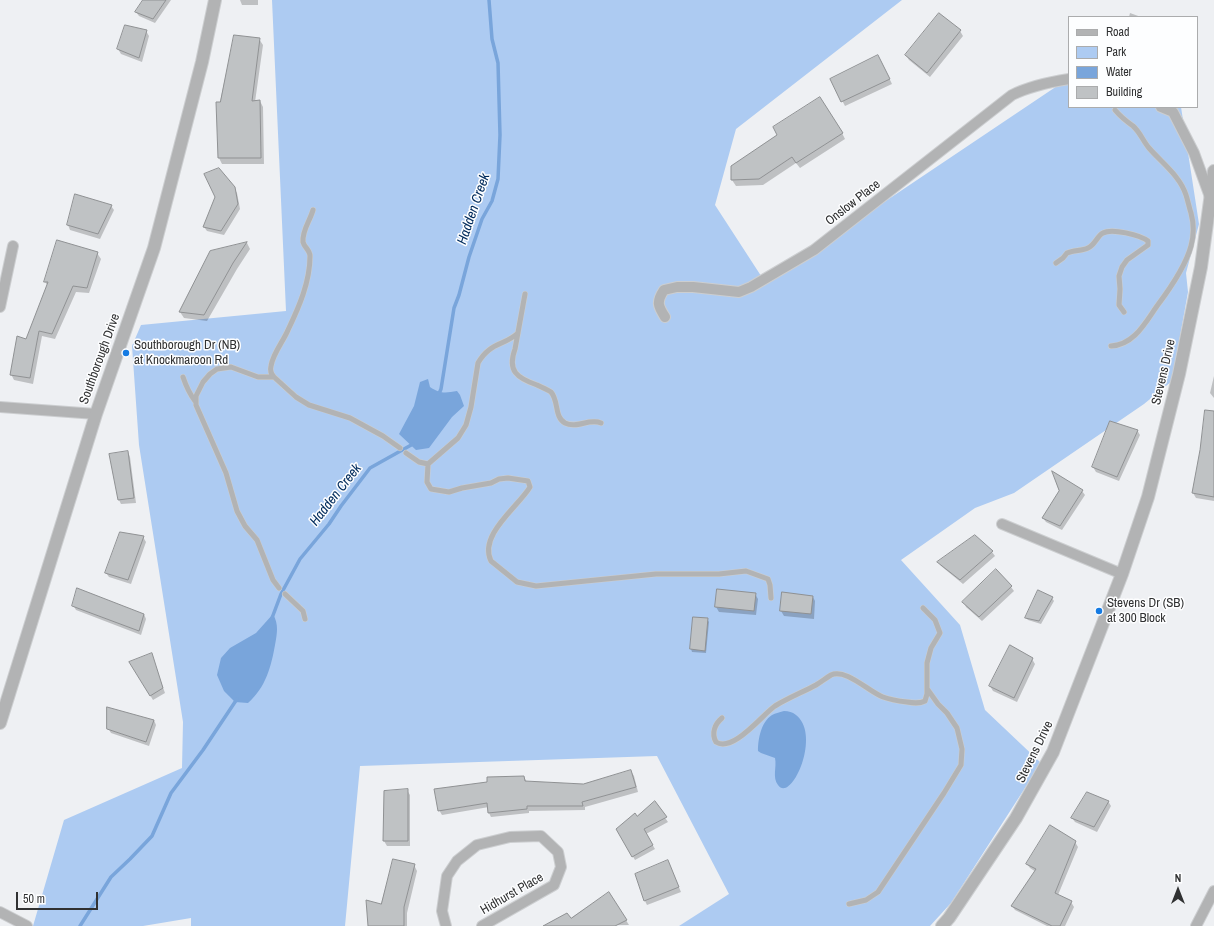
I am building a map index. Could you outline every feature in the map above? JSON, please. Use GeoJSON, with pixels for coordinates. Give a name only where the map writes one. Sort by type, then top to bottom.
{"type":"FeatureCollection","features":[{"type":"Feature","properties":{"kind":"street","name":"Southborough Drive"},"geometry":{"type":"LineString","coordinates":[[0,723],[96,414],[154,248],[202,62],[215,0]]}},
{"type":"Feature","properties":{"kind":"street","name":"Onslow Place"},"geometry":{"type":"LineString","coordinates":[[665,317],[658,306],[659,297],[664,290],[678,287],[693,287],[739,292],[751,287],[814,250],[1012,95],[1049,82],[1068,79]]}},
{"type":"Feature","properties":{"kind":"street"},"geometry":{"type":"LineString","coordinates":[[1163,108],[1173,112],[1194,153],[1210,197]]}},
{"type":"Feature","properties":{"kind":"street","name":"Stevens Drive"},"geometry":{"type":"LineString","coordinates":[[942,926],[949,918],[1016,818],[1054,752],[1122,574],[1148,498],[1179,374],[1201,267],[1214,171]]}},
{"type":"Feature","properties":{"kind":"street"},"geometry":{"type":"LineString","coordinates":[[0,307],[13,246]]}},
{"type":"Feature","properties":{"kind":"street"},"geometry":{"type":"LineString","coordinates":[[0,407],[96,414]]}},
{"type":"Feature","properties":{"kind":"street"},"geometry":{"type":"LineString","coordinates":[[1002,524],[1122,574]]}},
{"type":"Feature","properties":{"kind":"street","name":"Hidhurst Place"},"geometry":{"type":"LineString","coordinates":[[446,926],[442,911],[447,876],[457,861],[477,845],[510,837],[541,836],[558,852],[561,867],[554,885],[482,926]]}},
{"type":"Feature","properties":{"kind":"street"},"geometry":{"type":"LineString","coordinates":[[1196,926],[1214,891]]}},
{"type":"Feature","properties":{"kind":"street"},"geometry":{"type":"LineString","coordinates":[[0,912],[27,926]]}},
{"type":"Feature","properties":{"kind":"lane"},"geometry":{"type":"LineString","coordinates":[[1111,346],[1116,346],[1127,342],[1138,333],[1166,294],[1178,274],[1191,246],[1193,232],[1193,220],[1186,196],[1179,182],[1133,127],[1114,110]]}},
{"type":"Feature","properties":{"kind":"lane"},"geometry":{"type":"LineString","coordinates":[[313,210],[306,225],[303,240],[304,245],[310,253],[310,256],[300,305],[272,360],[270,370],[274,378],[291,393],[309,405],[350,418],[383,436],[400,448]]}},
{"type":"Feature","properties":{"kind":"lane"},"geometry":{"type":"LineString","coordinates":[[1056,263],[1063,258],[1067,252],[1088,248],[1102,233],[1109,231],[1144,238],[1148,241],[1148,245],[1127,260],[1122,267],[1119,276],[1119,306],[1124,312]]}},
{"type":"Feature","properties":{"kind":"lane"},"geometry":{"type":"LineString","coordinates":[[525,294],[512,357],[512,366],[517,375],[551,393],[556,402],[560,417],[564,422],[574,425],[590,422],[601,423]]}},
{"type":"Feature","properties":{"kind":"lane"},"geometry":{"type":"LineString","coordinates":[[518,333],[514,337],[485,352],[481,357],[478,363],[471,407],[466,425],[458,438],[428,464],[427,482],[431,489],[439,492],[449,492],[490,483],[502,478],[520,479],[529,482],[529,489],[511,509],[491,536],[489,546],[489,557],[491,560],[511,579],[528,585],[541,586],[656,574],[719,574],[746,571],[768,579],[771,598]]}},
{"type":"Feature","properties":{"kind":"lane"},"geometry":{"type":"LineString","coordinates":[[195,401],[203,382],[217,369],[232,367],[258,377],[274,378]]}},
{"type":"Feature","properties":{"kind":"lane"},"geometry":{"type":"LineString","coordinates":[[184,377],[186,386],[190,395],[195,401],[226,474],[237,511],[245,526],[257,540],[273,580],[279,588]]}},
{"type":"Feature","properties":{"kind":"lane"},"geometry":{"type":"LineString","coordinates":[[406,453],[419,462],[428,464]]}},
{"type":"Feature","properties":{"kind":"lane"},"geometry":{"type":"LineString","coordinates":[[286,594],[303,611],[305,619]]}},
{"type":"Feature","properties":{"kind":"lane"},"geometry":{"type":"LineString","coordinates":[[722,718],[717,723],[713,733],[716,742],[720,744],[732,741],[742,736],[778,704],[818,684],[834,674],[840,673],[881,697],[892,700],[920,703],[924,701],[927,690],[927,664],[931,648],[940,632],[935,620],[923,608]]}},
{"type":"Feature","properties":{"kind":"lane"},"geometry":{"type":"LineString","coordinates":[[849,904],[866,900],[878,892],[961,765],[962,749],[955,725],[947,713],[930,696],[927,690]]}},
{"type":"Feature","properties":{"kind":"green space"},"geometry":{"type":"Polygon","coordinates":[[[272,0],[902,0],[736,129],[715,205],[765,282],[1068,79],[1068,108],[1181,108],[1199,224],[1186,273],[1188,292],[1172,381],[1144,404],[1014,493],[975,508],[901,560],[960,625],[985,710],[1041,763],[951,903],[930,926],[679,926],[729,894],[657,756],[360,766],[345,926],[191,926],[191,918],[143,926],[33,926],[64,820],[182,768],[183,722],[139,445],[132,346],[141,325],[286,311],[272,0]]]}},
{"type":"Feature","properties":{"kind":"water"},"geometry":{"type":"Polygon","coordinates":[[[428,379],[430,387],[437,391],[457,391],[464,406],[452,417],[429,448],[416,450],[399,434],[414,406],[420,382],[428,379]]]}},
{"type":"Feature","properties":{"kind":"water"},"geometry":{"type":"Polygon","coordinates":[[[273,614],[277,625],[277,633],[272,661],[267,676],[259,690],[248,703],[235,702],[224,691],[217,675],[221,658],[230,648],[256,633],[273,614]]]}},
{"type":"Feature","properties":{"kind":"water"},"geometry":{"type":"Polygon","coordinates":[[[784,711],[796,715],[803,725],[806,737],[802,765],[790,785],[784,788],[778,785],[775,779],[775,758],[758,751],[760,736],[765,722],[772,715],[784,711]]]}},
{"type":"Feature","properties":{"kind":"building"},"geometry":{"type":"Polygon","coordinates":[[[143,0],[166,0],[153,19],[135,12],[143,0]]]}},
{"type":"Feature","properties":{"kind":"building"},"geometry":{"type":"Polygon","coordinates":[[[939,13],[961,30],[927,73],[905,55],[939,13]]]}},
{"type":"Feature","properties":{"kind":"building"},"geometry":{"type":"Polygon","coordinates":[[[125,25],[147,30],[139,58],[117,49],[125,25]]]}},
{"type":"Feature","properties":{"kind":"building"},"geometry":{"type":"Polygon","coordinates":[[[234,35],[260,38],[252,101],[260,100],[261,158],[218,158],[216,102],[220,102],[234,35]]]}},
{"type":"Feature","properties":{"kind":"building"},"geometry":{"type":"Polygon","coordinates":[[[878,55],[890,79],[841,102],[830,79],[878,55]]]}},
{"type":"Feature","properties":{"kind":"building"},"geometry":{"type":"Polygon","coordinates":[[[820,97],[843,133],[796,163],[792,157],[759,179],[731,180],[731,166],[777,135],[773,127],[820,97]]]}},
{"type":"Feature","properties":{"kind":"building"},"geometry":{"type":"Polygon","coordinates":[[[219,168],[235,187],[238,204],[221,231],[203,227],[215,197],[204,174],[219,168]]]}},
{"type":"Feature","properties":{"kind":"building"},"geometry":{"type":"Polygon","coordinates":[[[75,194],[112,205],[98,234],[67,225],[75,194]]]}},
{"type":"Feature","properties":{"kind":"building"},"geometry":{"type":"Polygon","coordinates":[[[57,240],[98,252],[87,288],[73,286],[52,334],[39,331],[30,378],[10,375],[17,336],[26,339],[48,282],[44,282],[57,240]]]}},
{"type":"Feature","properties":{"kind":"building"},"geometry":{"type":"Polygon","coordinates":[[[247,242],[233,263],[204,315],[179,312],[210,251],[247,242]]]}},
{"type":"Feature","properties":{"kind":"building"},"geometry":{"type":"Polygon","coordinates":[[[1205,410],[1214,411],[1214,497],[1192,493],[1200,450],[1205,410]]]}},
{"type":"Feature","properties":{"kind":"building"},"geometry":{"type":"Polygon","coordinates":[[[1110,421],[1138,430],[1117,477],[1092,467],[1110,421]]]}},
{"type":"Feature","properties":{"kind":"building"},"geometry":{"type":"Polygon","coordinates":[[[128,451],[134,498],[118,500],[109,454],[128,451]]]}},
{"type":"Feature","properties":{"kind":"building"},"geometry":{"type":"Polygon","coordinates":[[[1052,471],[1083,490],[1060,526],[1042,518],[1059,491],[1052,471]]]}},
{"type":"Feature","properties":{"kind":"building"},"geometry":{"type":"Polygon","coordinates":[[[120,532],[144,536],[128,580],[105,573],[120,532]]]}},
{"type":"Feature","properties":{"kind":"building"},"geometry":{"type":"Polygon","coordinates":[[[975,535],[993,551],[960,580],[937,562],[975,535]]]}},
{"type":"Feature","properties":{"kind":"building"},"geometry":{"type":"Polygon","coordinates":[[[996,569],[1012,586],[979,617],[962,602],[996,569]]]}},
{"type":"Feature","properties":{"kind":"building"},"geometry":{"type":"Polygon","coordinates":[[[77,588],[144,614],[139,631],[72,606],[77,588]]]}},
{"type":"Feature","properties":{"kind":"building"},"geometry":{"type":"Polygon","coordinates":[[[717,589],[756,593],[754,611],[715,607],[717,589]]]}},
{"type":"Feature","properties":{"kind":"building"},"geometry":{"type":"Polygon","coordinates":[[[1038,590],[1053,597],[1039,621],[1025,618],[1038,590]]]}},
{"type":"Feature","properties":{"kind":"building"},"geometry":{"type":"Polygon","coordinates":[[[782,592],[813,596],[811,614],[780,611],[782,592]]]}},
{"type":"Feature","properties":{"kind":"building"},"geometry":{"type":"Polygon","coordinates":[[[693,617],[708,618],[705,651],[690,649],[693,617]]]}},
{"type":"Feature","properties":{"kind":"building"},"geometry":{"type":"Polygon","coordinates":[[[1010,645],[1033,658],[1014,698],[989,686],[1010,645]]]}},
{"type":"Feature","properties":{"kind":"building"},"geometry":{"type":"Polygon","coordinates":[[[152,653],[163,688],[150,696],[129,662],[152,653]]]}},
{"type":"Feature","properties":{"kind":"building"},"geometry":{"type":"Polygon","coordinates":[[[107,707],[154,720],[146,742],[107,729],[107,707]]]}},
{"type":"Feature","properties":{"kind":"building"},"geometry":{"type":"Polygon","coordinates":[[[631,770],[636,787],[582,802],[583,806],[527,806],[527,809],[488,813],[487,803],[438,811],[434,789],[487,782],[487,777],[524,776],[525,781],[583,784],[631,770]]]}},
{"type":"Feature","properties":{"kind":"building"},"geometry":{"type":"Polygon","coordinates":[[[408,789],[408,841],[383,841],[384,791],[408,789]]]}},
{"type":"Feature","properties":{"kind":"building"},"geometry":{"type":"Polygon","coordinates":[[[1087,792],[1109,801],[1094,827],[1071,818],[1087,792]]]}},
{"type":"Feature","properties":{"kind":"building"},"geometry":{"type":"Polygon","coordinates":[[[655,801],[667,817],[644,829],[653,845],[632,857],[616,829],[635,813],[637,816],[655,801]]]}},
{"type":"Feature","properties":{"kind":"building"},"geometry":{"type":"Polygon","coordinates":[[[1050,825],[1076,841],[1055,893],[1072,901],[1060,926],[1052,926],[1011,906],[1036,869],[1026,864],[1050,825]]]}},
{"type":"Feature","properties":{"kind":"building"},"geometry":{"type":"Polygon","coordinates":[[[393,859],[415,864],[404,907],[404,926],[368,926],[366,900],[381,904],[393,859]]]}},
{"type":"Feature","properties":{"kind":"building"},"geometry":{"type":"Polygon","coordinates":[[[668,860],[679,887],[644,901],[635,874],[668,860]]]}},
{"type":"Feature","properties":{"kind":"building"},"geometry":{"type":"Polygon","coordinates":[[[609,892],[627,920],[615,926],[543,926],[567,913],[571,918],[609,892]]]}},
{"type":"Feature","properties":{"kind":"waterway","name":"Hadden Creek"},"geometry":{"type":"LineString","coordinates":[[438,396],[441,389],[454,308],[469,257],[482,219],[492,201],[498,179],[500,135],[498,63],[492,39],[489,0]]}},
{"type":"Feature","properties":{"kind":"waterway","name":"Hadden Creek"},"geometry":{"type":"LineString","coordinates":[[272,618],[281,594],[300,559],[329,524],[370,468],[413,444]]}},
{"type":"Feature","properties":{"kind":"waterway","name":"Hadden Creek"},"geometry":{"type":"LineString","coordinates":[[80,926],[111,877],[152,836],[171,793],[203,750],[237,699]]}},
{"type":"Feature","properties":{"kind":"place","name":"Southborough Dr (NB) at Knockmaroon Rd"},"geometry":{"type":"Point","coordinates":[126,353]}},
{"type":"Feature","properties":{"kind":"place","name":"Stevens Dr (SB) at 300 Block"},"geometry":{"type":"Point","coordinates":[1099,611]}}]}
